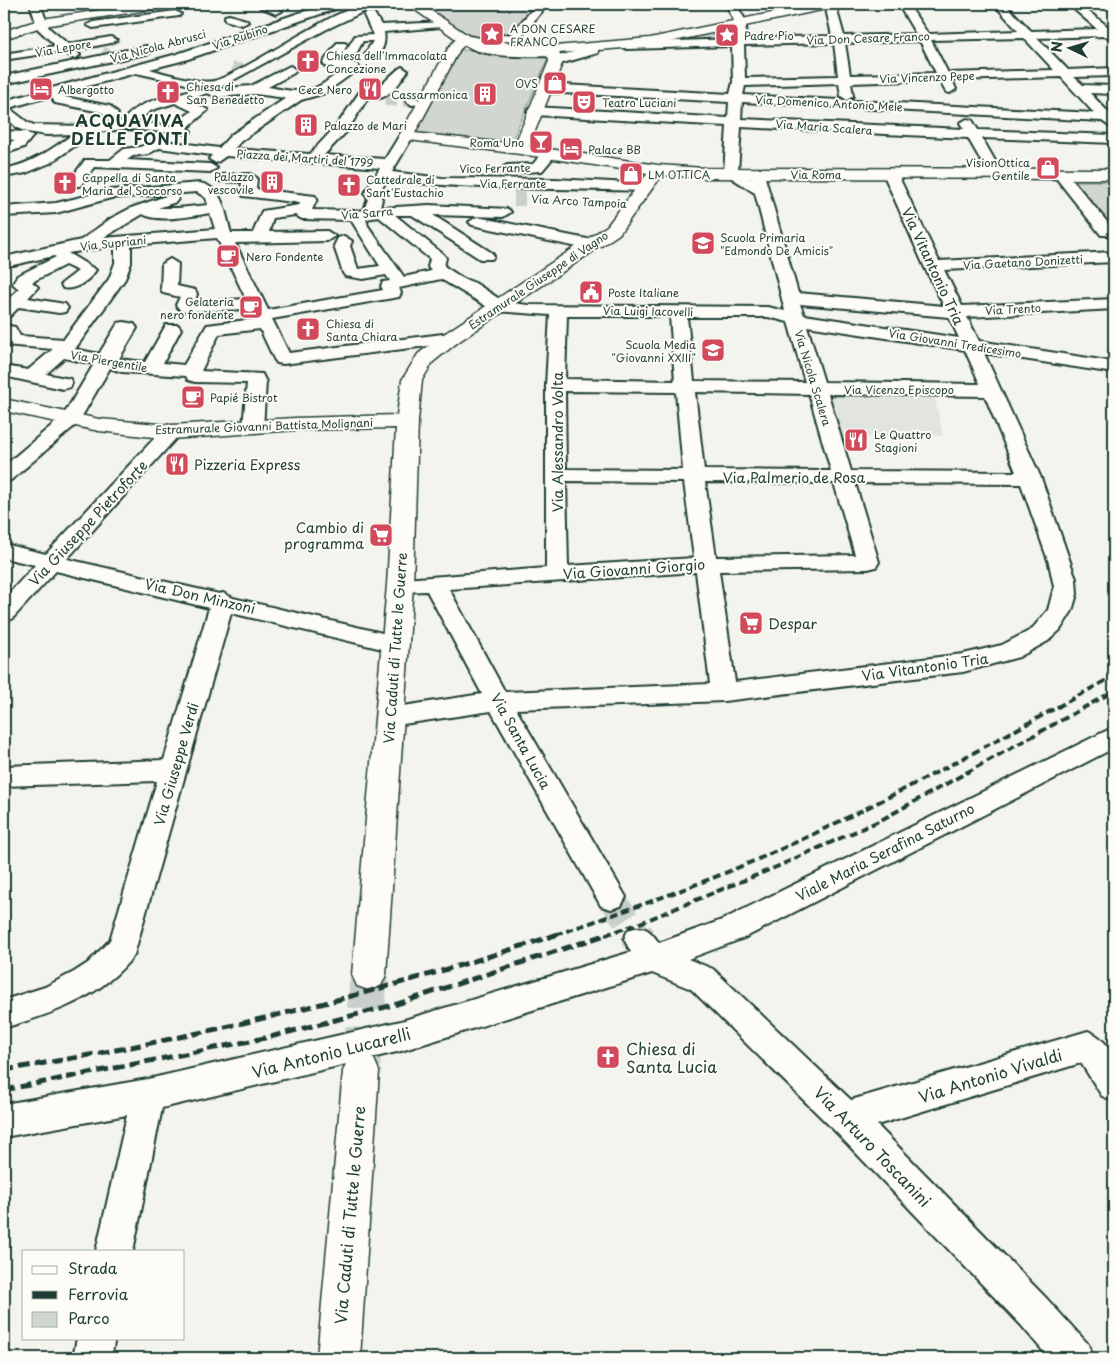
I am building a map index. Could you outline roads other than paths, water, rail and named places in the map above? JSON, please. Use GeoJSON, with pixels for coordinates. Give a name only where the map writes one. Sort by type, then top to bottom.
{"type":"FeatureCollection","features":[{"type":"Feature","properties":{"kind":"street"},"geometry":{"type":"LineString","coordinates":[[35,4],[44,29],[85,64]]}},
{"type":"Feature","properties":{"kind":"street"},"geometry":{"type":"LineString","coordinates":[[4,35],[42,24],[88,21],[161,4]]}},
{"type":"Feature","properties":{"kind":"street"},"geometry":{"type":"LineString","coordinates":[[307,4],[320,10]]}},
{"type":"Feature","properties":{"kind":"street","name":"Via Nicola Abrusci"},"geometry":{"type":"LineString","coordinates":[[226,23],[242,22],[273,8],[307,4]]}},
{"type":"Feature","properties":{"kind":"street","name":"Via Rubino"},"geometry":{"type":"LineString","coordinates":[[112,76],[134,69],[190,59],[260,31],[320,10],[345,4]]}},
{"type":"Feature","properties":{"kind":"street"},"geometry":{"type":"LineString","coordinates":[[413,4],[468,40],[551,54],[650,42],[741,22],[838,4]]}},
{"type":"Feature","properties":{"kind":"street"},"geometry":{"type":"LineString","coordinates":[[445,40],[515,37],[543,4]]}},
{"type":"Feature","properties":{"kind":"street"},"geometry":{"type":"LineString","coordinates":[[731,4],[741,22],[738,42],[739,82],[736,98],[731,173],[762,192]]}},
{"type":"Feature","properties":{"kind":"street"},"geometry":{"type":"LineString","coordinates":[[831,4],[840,26],[839,39],[848,105],[849,128]]}},
{"type":"Feature","properties":{"kind":"street"},"geometry":{"type":"LineString","coordinates":[[904,4],[924,37],[995,174]]}},
{"type":"Feature","properties":{"kind":"street"},"geometry":{"type":"LineString","coordinates":[[999,4],[1078,89],[1111,121]]}},
{"type":"Feature","properties":{"kind":"street"},"geometry":{"type":"LineString","coordinates":[[1073,4],[1112,34]]}},
{"type":"Feature","properties":{"kind":"street"},"geometry":{"type":"LineString","coordinates":[[9,130],[86,130],[130,121],[146,108],[208,88],[233,67],[324,25],[362,5],[378,34],[376,51],[371,54]]}},
{"type":"Feature","properties":{"kind":"street"},"geometry":{"type":"LineString","coordinates":[[133,10],[175,14]]}},
{"type":"Feature","properties":{"kind":"street"},"geometry":{"type":"LineString","coordinates":[[133,10],[144,22],[143,30]]}},
{"type":"Feature","properties":{"kind":"street"},"geometry":{"type":"LineString","coordinates":[[88,21],[94,33],[108,37],[133,53]]}},
{"type":"Feature","properties":{"kind":"street"},"geometry":{"type":"LineString","coordinates":[[324,25],[351,32],[378,34],[441,24]]}},
{"type":"Feature","properties":{"kind":"street"},"geometry":{"type":"LineString","coordinates":[[898,24],[916,24]]}},
{"type":"Feature","properties":{"kind":"street","name":"Via Lepore"},"geometry":{"type":"LineString","coordinates":[[7,52],[64,48],[88,44],[129,30]]}},
{"type":"Feature","properties":{"kind":"street"},"geometry":{"type":"LineString","coordinates":[[260,31],[287,36]]}},
{"type":"Feature","properties":{"kind":"street"},"geometry":{"type":"LineString","coordinates":[[88,44],[134,69],[224,93],[234,90],[254,90],[298,96],[312,94],[324,89],[352,68],[332,54],[352,51],[351,32]]}},
{"type":"Feature","properties":{"kind":"street"},"geometry":{"type":"LineString","coordinates":[[26,75],[7,52],[51,34]]}},
{"type":"Feature","properties":{"kind":"street","name":"Via Don Cesare Franco"},"geometry":{"type":"LineString","coordinates":[[551,54],[594,50],[621,45],[1028,34],[1112,34]]}},
{"type":"Feature","properties":{"kind":"street"},"geometry":{"type":"LineString","coordinates":[[400,283],[360,226],[370,215],[375,199],[372,193],[455,47],[468,40]]}},
{"type":"Feature","properties":{"kind":"street"},"geometry":{"type":"LineString","coordinates":[[233,42],[261,44]]}},
{"type":"Feature","properties":{"kind":"street","name":"Via Nicola Abrusci"},"geometry":{"type":"LineString","coordinates":[[4,80],[85,64],[110,55],[133,53],[155,48]]}},
{"type":"Feature","properties":{"kind":"street"},"geometry":{"type":"LineString","coordinates":[[520,149],[544,88],[551,54]]}},
{"type":"Feature","properties":{"kind":"street"},"geometry":{"type":"LineString","coordinates":[[4,105],[112,76],[157,75],[190,59],[233,67]]}},
{"type":"Feature","properties":{"kind":"street"},"geometry":{"type":"LineString","coordinates":[[254,90],[290,70]]}},
{"type":"Feature","properties":{"kind":"street"},"geometry":{"type":"LineString","coordinates":[[313,159],[342,128],[376,96],[386,90],[402,71]]}},
{"type":"Feature","properties":{"kind":"street","name":"Via Vincenzo Pepe"},"geometry":{"type":"LineString","coordinates":[[739,82],[1114,72]]}},
{"type":"Feature","properties":{"kind":"street"},"geometry":{"type":"LineString","coordinates":[[4,92],[36,87],[54,91],[60,100],[105,109],[111,114]]}},
{"type":"Feature","properties":{"kind":"street","name":"Via Domenico Antonio Mele"},"geometry":{"type":"LineString","coordinates":[[544,88],[961,110],[1111,121]]}},
{"type":"Feature","properties":{"kind":"street"},"geometry":{"type":"LineString","coordinates":[[324,89],[376,96]]}},
{"type":"Feature","properties":{"kind":"street"},"geometry":{"type":"LineString","coordinates":[[1078,89],[1114,90]]}},
{"type":"Feature","properties":{"kind":"street"},"geometry":{"type":"LineString","coordinates":[[630,116],[635,93]]}},
{"type":"Feature","properties":{"kind":"street","name":"Piazza dei Martiri del 1799"},"geometry":{"type":"LineString","coordinates":[[200,187],[221,152],[236,138],[298,96]]}},
{"type":"Feature","properties":{"kind":"street"},"geometry":{"type":"LineString","coordinates":[[168,144],[187,131],[201,110],[175,98]]}},
{"type":"Feature","properties":{"kind":"street"},"geometry":{"type":"LineString","coordinates":[[4,110],[11,113],[9,130]]}},
{"type":"Feature","properties":{"kind":"street","name":"Via Maria Scalera"},"geometry":{"type":"LineString","coordinates":[[534,111],[1114,140]]}},
{"type":"Feature","properties":{"kind":"street"},"geometry":{"type":"LineString","coordinates":[[77,112],[111,114],[130,121],[187,131]]}},
{"type":"Feature","properties":{"kind":"street"},"geometry":{"type":"LineString","coordinates":[[9,130],[42,118]]}},
{"type":"Feature","properties":{"kind":"street"},"geometry":{"type":"LineString","coordinates":[[4,150],[19,144],[26,136],[9,130]]}},
{"type":"Feature","properties":{"kind":"street"},"geometry":{"type":"LineString","coordinates":[[4,183],[25,184],[37,165],[86,130]]}},
{"type":"Feature","properties":{"kind":"street"},"geometry":{"type":"LineString","coordinates":[[218,135],[236,138]]}},
{"type":"Feature","properties":{"kind":"street","name":"Via Roma"},"geometry":{"type":"LineString","coordinates":[[406,136],[550,153],[658,170],[758,174],[1114,174]]}},
{"type":"Feature","properties":{"kind":"street"},"geometry":{"type":"LineString","coordinates":[[113,164],[129,152],[136,152],[157,144],[221,152]]}},
{"type":"Feature","properties":{"kind":"street","name":"Piazza dei Martiri del 1799"},"geometry":{"type":"LineString","coordinates":[[221,152],[313,159],[385,169]]}},
{"type":"Feature","properties":{"kind":"street","name":"Vico Ferrante"},"geometry":{"type":"LineString","coordinates":[[440,182],[450,169],[537,168],[550,153]]}},
{"type":"Feature","properties":{"kind":"street"},"geometry":{"type":"LineString","coordinates":[[37,165],[30,155],[5,165],[4,171],[37,165],[86,167]]}},
{"type":"Feature","properties":{"kind":"street"},"geometry":{"type":"LineString","coordinates":[[75,183],[90,163],[210,168]]}},
{"type":"Feature","properties":{"kind":"street"},"geometry":{"type":"LineString","coordinates":[[419,180],[430,167]]}},
{"type":"Feature","properties":{"kind":"street","name":"Via Ferrante"},"geometry":{"type":"LineString","coordinates":[[385,169],[419,180],[440,182],[489,197],[555,183],[644,188]]}},
{"type":"Feature","properties":{"kind":"street","name":"Estramurale Giuseppe di Vagno"},"geometry":{"type":"LineString","coordinates":[[451,338],[592,246],[613,230],[658,170]]}},
{"type":"Feature","properties":{"kind":"street","name":"Via Vitantonio Tria"},"geometry":{"type":"LineString","coordinates":[[390,717],[498,701],[724,692],[962,663],[1002,656],[1027,645],[1048,628],[1060,609],[1065,593],[1062,572],[1031,478],[993,390],[932,266],[890,173]]}},
{"type":"Feature","properties":{"kind":"street","name":"Via Nicola Scalera"},"geometry":{"type":"LineString","coordinates":[[758,174],[796,318],[868,562]]}},
{"type":"Feature","properties":{"kind":"street"},"geometry":{"type":"LineString","coordinates":[[1060,174],[1107,232]]}},
{"type":"Feature","properties":{"kind":"street"},"geometry":{"type":"LineString","coordinates":[[223,178],[250,178],[248,193],[308,204]]}},
{"type":"Feature","properties":{"kind":"street"},"geometry":{"type":"LineString","coordinates":[[86,244],[110,224],[140,208],[180,197],[200,187]]}},
{"type":"Feature","properties":{"kind":"street"},"geometry":{"type":"LineString","coordinates":[[4,211],[56,208],[111,194],[200,187],[213,196],[224,236],[265,314],[283,359],[451,338]]}},
{"type":"Feature","properties":{"kind":"street","name":"Via Sarra"},"geometry":{"type":"LineString","coordinates":[[308,204],[302,214],[370,215],[415,210],[460,211],[489,197],[509,219]]}},
{"type":"Feature","properties":{"kind":"street","name":"Via Arco Tampoia"},"geometry":{"type":"LineString","coordinates":[[489,197],[514,198]]}},
{"type":"Feature","properties":{"kind":"street","name":"Via Arco Tampoia"},"geometry":{"type":"LineString","coordinates":[[613,202],[632,204]]}},
{"type":"Feature","properties":{"kind":"street","name":"Via Sarra"},"geometry":{"type":"LineString","coordinates":[[259,238],[267,214],[308,204]]}},
{"type":"Feature","properties":{"kind":"street"},"geometry":{"type":"LineString","coordinates":[[140,208],[148,212],[178,212],[216,208]]}},
{"type":"Feature","properties":{"kind":"street"},"geometry":{"type":"LineString","coordinates":[[415,210],[487,255]]}},
{"type":"Feature","properties":{"kind":"street"},"geometry":{"type":"LineString","coordinates":[[460,211],[477,222],[509,219],[592,246]]}},
{"type":"Feature","properties":{"kind":"street"},"geometry":{"type":"LineString","coordinates":[[370,215],[438,258],[436,267],[456,282],[469,287],[500,307]]}},
{"type":"Feature","properties":{"kind":"street","name":"Via Sarra"},"geometry":{"type":"LineString","coordinates":[[224,236],[259,238],[327,236]]}},
{"type":"Feature","properties":{"kind":"street","name":"Via Supriani"},"geometry":{"type":"LineString","coordinates":[[4,262],[62,255],[86,244],[224,236]]}},
{"type":"Feature","properties":{"kind":"street"},"geometry":{"type":"LineString","coordinates":[[32,376],[64,349],[117,279],[123,263],[123,241]]}},
{"type":"Feature","properties":{"kind":"street"},"geometry":{"type":"LineString","coordinates":[[344,241],[342,246],[351,273],[363,274],[389,269]]}},
{"type":"Feature","properties":{"kind":"street"},"geometry":{"type":"LineString","coordinates":[[9,306],[30,287],[21,284],[22,280],[62,255],[88,270],[69,284]]}},
{"type":"Feature","properties":{"kind":"street","name":"Via Gaetano Donizetti"},"geometry":{"type":"LineString","coordinates":[[932,266],[1114,257]]}},
{"type":"Feature","properties":{"kind":"street"},"geometry":{"type":"LineString","coordinates":[[170,264],[169,289],[191,288],[185,305],[201,313]]}},
{"type":"Feature","properties":{"kind":"street"},"geometry":{"type":"LineString","coordinates":[[192,371],[193,365],[213,329],[265,314],[393,292],[389,286],[445,273]]}},
{"type":"Feature","properties":{"kind":"street","name":"Via Trento"},"geometry":{"type":"LineString","coordinates":[[792,298],[954,312],[1114,304]]}},
{"type":"Feature","properties":{"kind":"street"},"geometry":{"type":"LineString","coordinates":[[9,306],[35,304],[59,308]]}},
{"type":"Feature","properties":{"kind":"street"},"geometry":{"type":"LineString","coordinates":[[6,330],[35,304]]}},
{"type":"Feature","properties":{"kind":"street","name":"Via Luigi Iacovelli"},"geometry":{"type":"LineString","coordinates":[[500,307],[559,310],[768,312],[796,318]]}},
{"type":"Feature","properties":{"kind":"street","name":"Via Alessandro Volta"},"geometry":{"type":"LineString","coordinates":[[557,574],[555,386],[559,310]]}},
{"type":"Feature","properties":{"kind":"street"},"geometry":{"type":"LineString","coordinates":[[170,311],[265,314]]}},
{"type":"Feature","properties":{"kind":"street"},"geometry":{"type":"LineString","coordinates":[[678,312],[694,476],[724,692]]}},
{"type":"Feature","properties":{"kind":"street","name":"Via Giovanni Tredicesimo"},"geometry":{"type":"LineString","coordinates":[[796,318],[1114,367]]}},
{"type":"Feature","properties":{"kind":"street"},"geometry":{"type":"LineString","coordinates":[[4,476],[71,419],[124,327],[128,328],[108,361]]}},
{"type":"Feature","properties":{"kind":"street"},"geometry":{"type":"LineString","coordinates":[[151,369],[172,329]]}},
{"type":"Feature","properties":{"kind":"street","name":"Via Piergentile"},"geometry":{"type":"LineString","coordinates":[[6,330],[12,335],[8,341],[64,349],[122,366],[192,371],[195,376],[255,378],[257,382],[253,426]]}},
{"type":"Feature","properties":{"kind":"street","name":"Via Caduti di Tutte le Guerre"},"geometry":{"type":"LineString","coordinates":[[370,975],[396,644],[407,421],[412,380],[425,358],[451,338]]}},
{"type":"Feature","properties":{"kind":"street"},"geometry":{"type":"LineString","coordinates":[[4,371],[63,383]]}},
{"type":"Feature","properties":{"kind":"street","name":"Via Vicenzo Episcopo"},"geometry":{"type":"LineString","coordinates":[[555,386],[993,390]]}},
{"type":"Feature","properties":{"kind":"street","name":"Estramurale Giovanni Battista Molignani"},"geometry":{"type":"LineString","coordinates":[[4,405],[122,428],[171,432],[253,426],[407,421]]}},
{"type":"Feature","properties":{"kind":"street","name":"Via Giuseppe Pietroforte"},"geometry":{"type":"LineString","coordinates":[[4,613],[171,432]]}},
{"type":"Feature","properties":{"kind":"street","name":"Via Palmerio de Rosa"},"geometry":{"type":"LineString","coordinates":[[557,475],[1031,478]]}},
{"type":"Feature","properties":{"kind":"street","name":"Via Don Minzoni"},"geometry":{"type":"LineString","coordinates":[[4,551],[223,601],[396,644]]}},
{"type":"Feature","properties":{"kind":"street","name":"Via Giovanni Giorgio"},"geometry":{"type":"LineString","coordinates":[[400,585],[706,564],[868,562]]}},
{"type":"Feature","properties":{"kind":"street","name":"Via Santa Lucia"},"geometry":{"type":"LineString","coordinates":[[434,583],[498,701],[611,897]]}},
{"type":"Feature","properties":{"kind":"street","name":"Via Giuseppe Verdi"},"geometry":{"type":"LineString","coordinates":[[4,1014],[48,1001],[79,988],[97,976],[112,962],[123,946],[223,601]]}},
{"type":"Feature","properties":{"kind":"street","name":"Viale Maria Serafina Saturno"},"geometry":{"type":"LineString","coordinates":[[646,949],[733,929],[1114,736]]}},
{"type":"Feature","properties":{"kind":"street"},"geometry":{"type":"LineString","coordinates":[[4,776],[174,770]]}},
{"type":"Feature","properties":{"kind":"street","name":"Via Antonio Lucarelli"},"geometry":{"type":"LineString","coordinates":[[4,1121],[148,1094],[401,1036],[646,949]]}},
{"type":"Feature","properties":{"kind":"street","name":"Via Arturo Toscanini"},"geometry":{"type":"LineString","coordinates":[[646,949],[702,979],[846,1118],[1034,1312],[1074,1358]]}},
{"type":"Feature","properties":{"kind":"street","name":"Via Antonio Vivaldi"},"geometry":{"type":"LineString","coordinates":[[846,1118],[1088,1046],[1114,1085]]}},
{"type":"Feature","properties":{"kind":"street","name":"Via Caduti di Tutte le Guerre"},"geometry":{"type":"LineString","coordinates":[[338,1358],[361,1071]]}},
{"type":"Feature","properties":{"kind":"street"},"geometry":{"type":"LineString","coordinates":[[114,1250],[148,1094]]}},
{"type":"Feature","properties":{"kind":"street"},"geometry":{"type":"LineString","coordinates":[[92,1358],[96,1340]]}},
{"type":"Feature","properties":{"kind":"tunnel"},"geometry":{"type":"LineString","coordinates":[[102,52],[107,55]]}},
{"type":"Feature","properties":{"kind":"tunnel"},"geometry":{"type":"LineString","coordinates":[[232,68],[243,70]]}},
{"type":"Feature","properties":{"kind":"tunnel"},"geometry":{"type":"LineString","coordinates":[[385,100],[412,101]]}},
{"type":"Feature","properties":{"kind":"tunnel"},"geometry":{"type":"LineString","coordinates":[[514,198],[525,198]]}},
{"type":"Feature","properties":{"kind":"tunnel"},"geometry":{"type":"LineString","coordinates":[[611,897],[636,935]]}},
{"type":"Feature","properties":{"kind":"tunnel"},"geometry":{"type":"LineString","coordinates":[[636,934],[639,939]]}},
{"type":"Feature","properties":{"kind":"tunnel"},"geometry":{"type":"LineString","coordinates":[[361,1066],[369,975]]}},
{"type":"Feature","properties":{"kind":"railway"},"geometry":{"type":"LineString","coordinates":[[556,935],[697,884],[781,849],[908,787],[1114,676]]}},
{"type":"Feature","properties":{"kind":"railway"},"geometry":{"type":"LineString","coordinates":[[608,934],[635,925],[774,868],[881,820],[1114,691]]}},
{"type":"Feature","properties":{"kind":"railway"},"geometry":{"type":"LineString","coordinates":[[4,1090],[270,1037],[397,1004],[608,934]]}},
{"type":"Feature","properties":{"kind":"railway"},"geometry":{"type":"LineString","coordinates":[[4,1070],[145,1044],[284,1013],[422,977],[556,935]]}},
{"type":"Feature","properties":{"kind":"place","name":"A DON CESARE FRANCO"},"geometry":{"type":"Point","coordinates":[492,34]}},
{"type":"Feature","properties":{"kind":"place","name":"Padre Pio"},"geometry":{"type":"Point","coordinates":[727,35]}},
{"type":"Feature","properties":{"kind":"place","name":"Chiesa dell'Immacolata Concezione"},"geometry":{"type":"Point","coordinates":[308,61]}},
{"type":"Feature","properties":{"kind":"place","name":"OVS"},"geometry":{"type":"Point","coordinates":[555,83]}},
{"type":"Feature","properties":{"kind":"place","name":"Albergotto"},"geometry":{"type":"Point","coordinates":[41,89]}},
{"type":"Feature","properties":{"kind":"place","name":"Cece Nero"},"geometry":{"type":"Point","coordinates":[370,89]}},
{"type":"Feature","properties":{"kind":"place","name":"Chiesa di San Benedetto"},"geometry":{"type":"Point","coordinates":[168,92]}},
{"type":"Feature","properties":{"kind":"place","name":"Cassarmonica"},"geometry":{"type":"Point","coordinates":[485,94]}},
{"type":"Feature","properties":{"kind":"place","name":"Teatro Luciani"},"geometry":{"type":"Point","coordinates":[584,102]}},
{"type":"Feature","properties":{"kind":"place","name":"Palazzo de Mari"},"geometry":{"type":"Point","coordinates":[306,125]}},
{"type":"Feature","properties":{"kind":"place","name":"Roma Uno"},"geometry":{"type":"Point","coordinates":[541,142]}},
{"type":"Feature","properties":{"kind":"place","name":"Palace BB"},"geometry":{"type":"Point","coordinates":[571,149]}},
{"type":"Feature","properties":{"kind":"place","name":"VisionOttica Gentile"},"geometry":{"type":"Point","coordinates":[1048,168]}},
{"type":"Feature","properties":{"kind":"place","name":"LM OTTICA"},"geometry":{"type":"Point","coordinates":[631,174]}},
{"type":"Feature","properties":{"kind":"place","name":"Palazzo vescovile"},"geometry":{"type":"Point","coordinates":[272,182]}},
{"type":"Feature","properties":{"kind":"place","name":"Cappella di Santa Maria del Soccorso"},"geometry":{"type":"Point","coordinates":[65,183]}},
{"type":"Feature","properties":{"kind":"place","name":"Cattedrale di Sant'Eustachio"},"geometry":{"type":"Point","coordinates":[349,185]}},
{"type":"Feature","properties":{"kind":"place","name":"Scuola Primaria \"Edmondo De Amicis\""},"geometry":{"type":"Point","coordinates":[703,243]}},
{"type":"Feature","properties":{"kind":"place","name":"Nero Fondente"},"geometry":{"type":"Point","coordinates":[228,256]}},
{"type":"Feature","properties":{"kind":"place","name":"Poste Italiane"},"geometry":{"type":"Point","coordinates":[591,292]}},
{"type":"Feature","properties":{"kind":"place","name":"Gelateria nero fondente"},"geometry":{"type":"Point","coordinates":[251,307]}},
{"type":"Feature","properties":{"kind":"place","name":"Chiesa di Santa Chiara"},"geometry":{"type":"Point","coordinates":[308,329]}},
{"type":"Feature","properties":{"kind":"place","name":"Scuola Media \"Giovanni XXIII\""},"geometry":{"type":"Point","coordinates":[713,350]}},
{"type":"Feature","properties":{"kind":"place","name":"Papié Bistrot"},"geometry":{"type":"Point","coordinates":[193,397]}},
{"type":"Feature","properties":{"kind":"place","name":"Le Quattro Stagioni"},"geometry":{"type":"Point","coordinates":[856,440]}},
{"type":"Feature","properties":{"kind":"place","name":"Pizzeria Express"},"geometry":{"type":"Point","coordinates":[177,464]}},
{"type":"Feature","properties":{"kind":"place","name":"Cambio di programma"},"geometry":{"type":"Point","coordinates":[381,535]}},
{"type":"Feature","properties":{"kind":"place","name":"Despar"},"geometry":{"type":"Point","coordinates":[751,623]}},
{"type":"Feature","properties":{"kind":"place","name":"Chiesa di Santa Lucia"},"geometry":{"type":"Point","coordinates":[608,1057]}},
{"type":"Feature","properties":{"kind":"district","name":"ACQUAVIVA DELLE FONTI"},"geometry":{"type":"Point","coordinates":[130,129]}}]}
